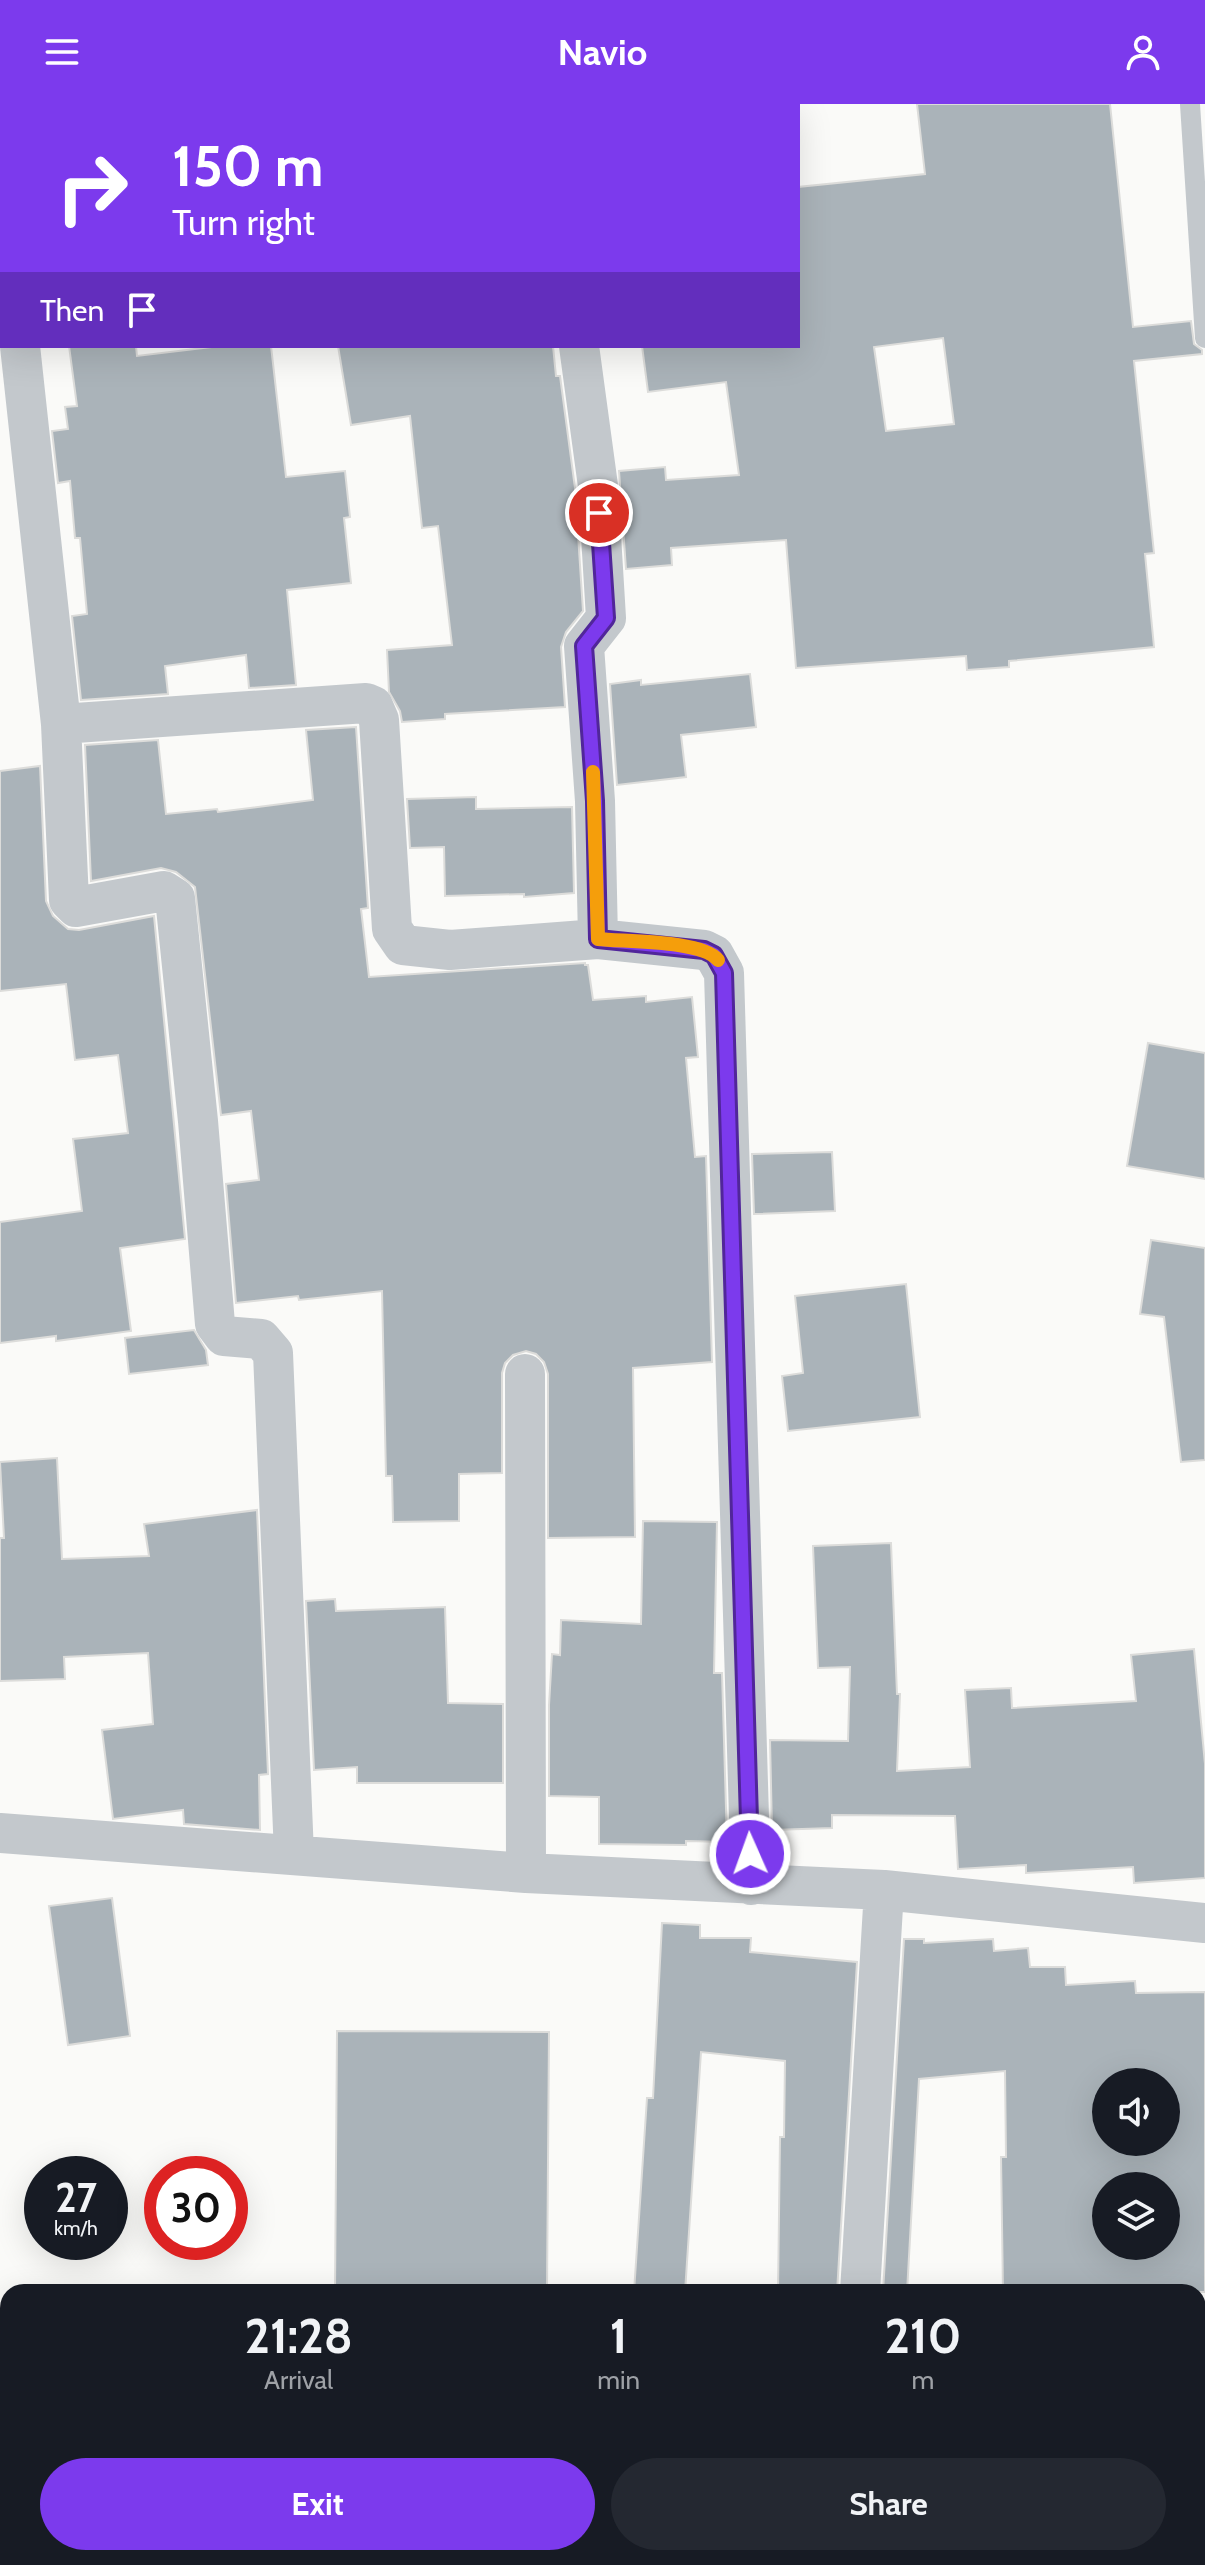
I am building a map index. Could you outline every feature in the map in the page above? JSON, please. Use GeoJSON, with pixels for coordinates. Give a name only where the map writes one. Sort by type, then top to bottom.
{"type":"FeatureCollection","features":[{"type":"Feature","properties":{"kind":"street"},"geometry":{"type":"LineString","coordinates":[[20,348],[61,724],[69,900],[76,907],[164,891],[175,898],[215,1324],[224,1336],[261,1339],[273,1353],[294,1854]]}},
{"type":"Feature","properties":{"kind":"street"},"geometry":{"type":"LineString","coordinates":[[579,348],[598,486],[606,618],[584,646],[595,801],[598,939]]}},
{"type":"Feature","properties":{"kind":"street"},"geometry":{"type":"LineString","coordinates":[[61,724],[366,703],[373,706],[379,720],[392,929],[403,945],[450,950],[598,939],[704,950],[714,955],[724,973],[751,1885]]}},
{"type":"Feature","properties":{"kind":"street"},"geometry":{"type":"LineString","coordinates":[[525,1374],[526,1873]]}},
{"type":"Feature","properties":{"kind":"street"},"geometry":{"type":"LineString","coordinates":[[0,1833],[526,1873],[884,1890],[1205,1923]]}},
{"type":"Feature","properties":{"kind":"street"},"geometry":{"type":"LineString","coordinates":[[860,2284],[884,1890]]}},
{"type":"Feature","properties":{"kind":"lane"},"geometry":{"type":"LineString","coordinates":[[1190,104],[1205,338]]}},
{"type":"Feature","properties":{"kind":"building"},"geometry":{"type":"Polygon","coordinates":[[[917,104],[1110,104],[1133,327],[1191,321],[1194,344],[1202,350],[1202,354],[1134,361],[1154,553],[1145,554],[1154,647],[1009,661],[1009,667],[967,670],[966,656],[796,668],[786,540],[671,548],[672,565],[626,569],[619,471],[665,467],[666,480],[739,475],[726,382],[648,392],[642,348],[800,348],[800,187],[925,174],[917,104]],[[943,338],[874,347],[886,431],[954,424],[943,338]]]}},
{"type":"Feature","properties":{"kind":"building"},"geometry":{"type":"Polygon","coordinates":[[[69,348],[136,348],[137,356],[203,348],[271,348],[286,477],[345,471],[350,517],[344,518],[351,583],[287,590],[296,685],[249,688],[246,655],[165,666],[168,694],[81,700],[72,616],[87,614],[80,538],[75,538],[70,481],[58,483],[52,431],[68,429],[65,407],[77,406],[69,348]]]}},
{"type":"Feature","properties":{"kind":"building"},"geometry":{"type":"Polygon","coordinates":[[[338,348],[553,348],[556,376],[560,376],[575,488],[583,611],[566,632],[561,647],[565,707],[445,714],[445,719],[402,722],[400,711],[389,692],[387,650],[452,645],[438,526],[422,528],[410,416],[351,425],[338,348]]]}},
{"type":"Feature","properties":{"kind":"building"},"geometry":{"type":"Polygon","coordinates":[[[750,674],[756,727],[681,735],[686,777],[617,785],[610,684],[641,680],[641,685],[750,674]]]}},
{"type":"Feature","properties":{"kind":"building"},"geometry":{"type":"Polygon","coordinates":[[[356,727],[368,908],[361,909],[369,977],[585,963],[588,965],[593,1000],[646,996],[646,1002],[692,997],[698,1057],[686,1058],[695,1157],[706,1156],[712,1362],[633,1368],[635,1537],[548,1538],[548,1374],[544,1362],[536,1354],[526,1351],[513,1355],[505,1363],[502,1373],[502,1473],[459,1474],[459,1521],[393,1522],[392,1476],[386,1476],[382,1291],[236,1303],[226,1184],[259,1180],[251,1111],[221,1115],[195,887],[176,872],[161,868],[91,881],[85,745],[158,740],[166,814],[217,809],[218,812],[313,800],[306,730],[356,727]]]}},
{"type":"Feature","properties":{"kind":"building"},"geometry":{"type":"Polygon","coordinates":[[[40,766],[46,901],[53,916],[68,929],[79,930],[154,916],[185,1239],[120,1248],[131,1331],[56,1341],[56,1336],[0,1343],[0,1222],[82,1211],[73,1139],[128,1133],[118,1055],[75,1060],[66,984],[0,991],[0,771],[40,766]]]}},
{"type":"Feature","properties":{"kind":"building"},"geometry":{"type":"Polygon","coordinates":[[[476,797],[476,809],[572,807],[574,893],[524,897],[524,894],[445,896],[444,847],[410,848],[407,799],[476,797]]]}},
{"type":"Feature","properties":{"kind":"building"},"geometry":{"type":"Polygon","coordinates":[[[1148,1043],[1205,1053],[1205,1179],[1127,1166],[1148,1043]]]}},
{"type":"Feature","properties":{"kind":"building"},"geometry":{"type":"Polygon","coordinates":[[[832,1152],[835,1211],[754,1214],[752,1154],[832,1152]]]}},
{"type":"Feature","properties":{"kind":"building"},"geometry":{"type":"Polygon","coordinates":[[[1151,1240],[1205,1248],[1205,1460],[1181,1462],[1164,1317],[1140,1314],[1151,1240]]]}},
{"type":"Feature","properties":{"kind":"building"},"geometry":{"type":"Polygon","coordinates":[[[906,1284],[920,1417],[788,1431],[782,1376],[803,1373],[795,1296],[906,1284]]]}},
{"type":"Feature","properties":{"kind":"building"},"geometry":{"type":"Polygon","coordinates":[[[194,1330],[206,1350],[208,1365],[129,1374],[125,1338],[194,1330]]]}},
{"type":"Feature","properties":{"kind":"building"},"geometry":{"type":"Polygon","coordinates":[[[57,1458],[62,1559],[149,1556],[144,1524],[257,1510],[268,1774],[259,1775],[260,1830],[184,1824],[183,1810],[113,1819],[102,1730],[153,1724],[148,1653],[64,1657],[65,1679],[0,1681],[0,1538],[4,1538],[0,1462],[57,1458]]]}},
{"type":"Feature","properties":{"kind":"building"},"geometry":{"type":"Polygon","coordinates":[[[643,1521],[717,1522],[714,1673],[722,1673],[727,1842],[599,1844],[599,1797],[549,1796],[552,1654],[560,1655],[561,1620],[641,1624],[643,1521]]]}},
{"type":"Feature","properties":{"kind":"building"},"geometry":{"type":"Polygon","coordinates":[[[891,1543],[897,1694],[900,1694],[897,1771],[970,1767],[965,1690],[1011,1688],[1012,1708],[1136,1701],[1131,1655],[1194,1649],[1205,1764],[1205,1878],[1134,1883],[1133,1867],[1026,1873],[1026,1865],[958,1869],[955,1816],[832,1815],[832,1828],[772,1830],[770,1740],[848,1741],[850,1667],[818,1668],[813,1546],[891,1543]]]}},
{"type":"Feature","properties":{"kind":"building"},"geometry":{"type":"Polygon","coordinates":[[[335,1599],[336,1611],[445,1607],[448,1703],[503,1704],[503,1783],[357,1783],[357,1767],[314,1770],[306,1601],[335,1599]]]}},
{"type":"Feature","properties":{"kind":"building"},"geometry":{"type":"Polygon","coordinates":[[[112,1898],[130,2036],[68,2045],[49,1906],[112,1898]]]}},
{"type":"Feature","properties":{"kind":"building"},"geometry":{"type":"Polygon","coordinates":[[[662,1923],[700,1925],[700,1938],[751,1938],[750,1952],[857,1962],[837,2284],[778,2284],[780,2137],[784,2137],[785,2061],[701,2052],[686,2284],[635,2284],[647,2098],[653,2098],[662,1923]]]}},
{"type":"Feature","properties":{"kind":"building"},"geometry":{"type":"Polygon","coordinates":[[[904,1939],[924,1939],[924,1943],[993,1939],[994,1951],[1028,1948],[1030,1967],[1065,1967],[1066,1985],[1135,1981],[1136,1993],[1205,1992],[1205,2284],[1003,2284],[1001,2157],[1006,2157],[1005,2071],[919,2079],[907,2284],[883,2284],[904,1939]]]}},
{"type":"Feature","properties":{"kind":"building"},"geometry":{"type":"Polygon","coordinates":[[[337,2031],[549,2032],[547,2284],[335,2284],[337,2031]]]}},
{"type":"Feature","properties":{"kind":"slow traffic"},"geometry":{"type":"LineString","coordinates":[[593,772],[598,939],[694,948],[714,955],[718,960]]}},
{"type":"Feature","properties":{"kind":"route"},"geometry":{"type":"LineString","coordinates":[[599,513],[606,618],[584,646],[595,801],[598,939],[704,950],[714,955],[724,973],[750,1854]]}}]}
